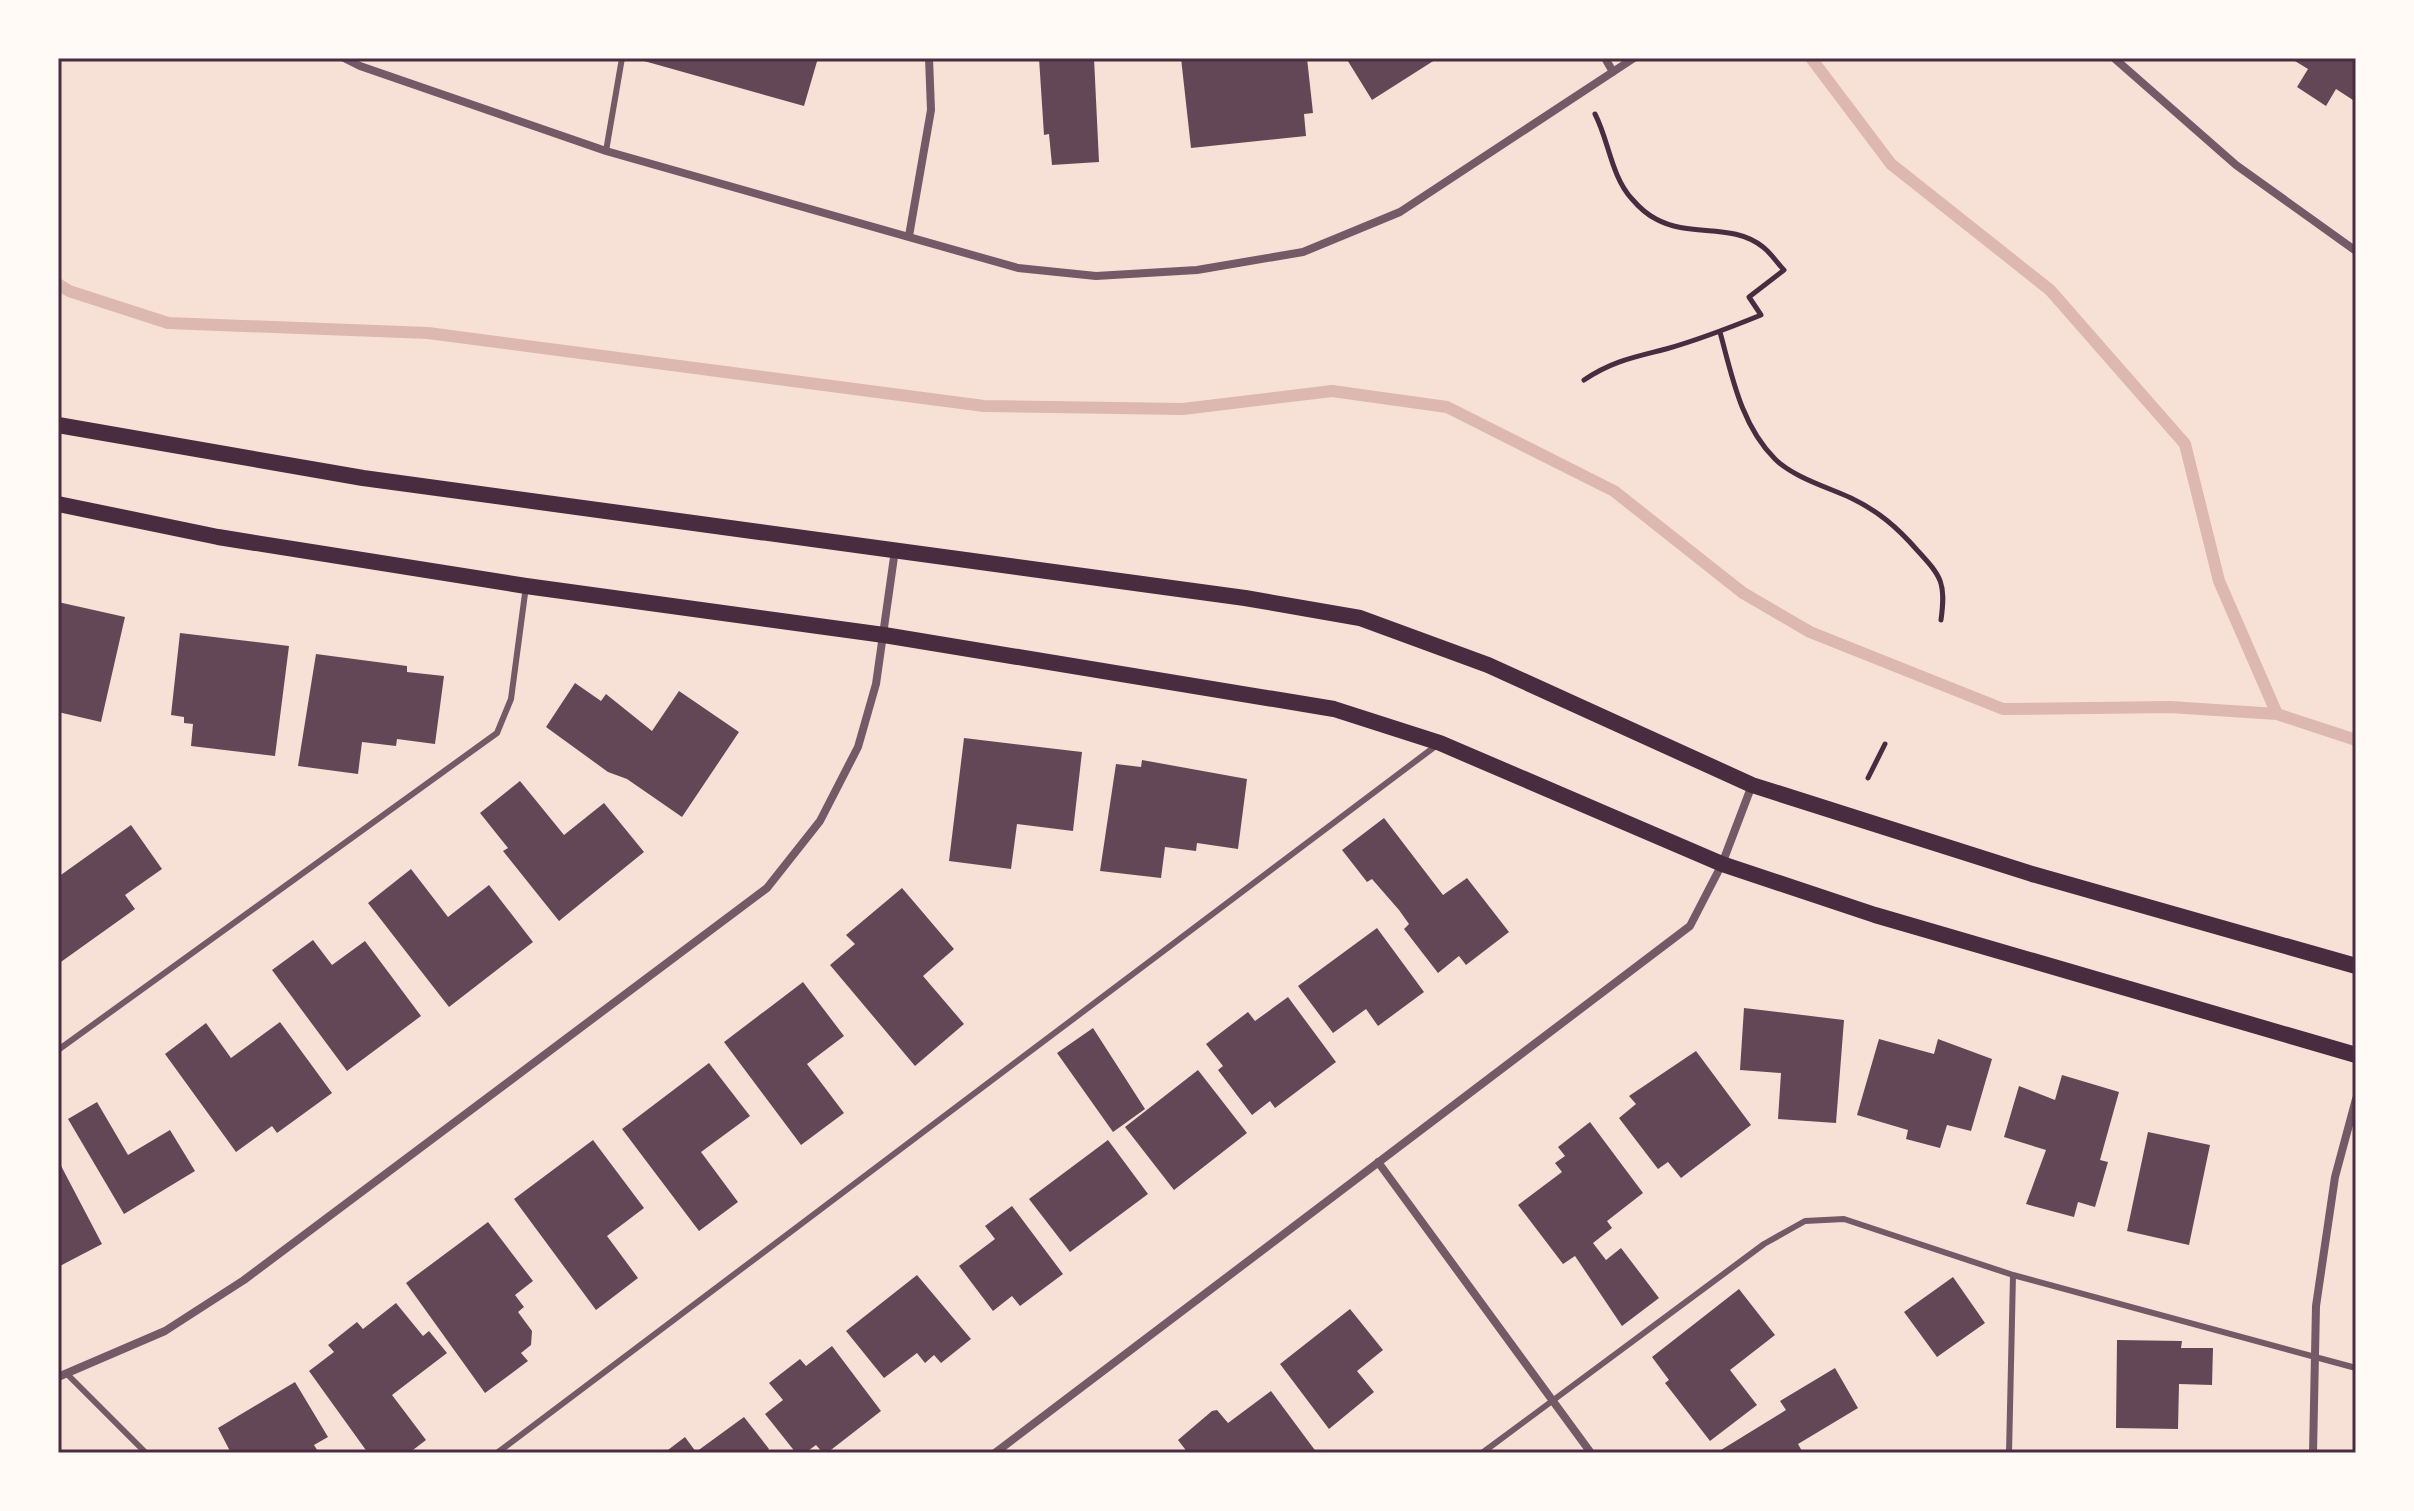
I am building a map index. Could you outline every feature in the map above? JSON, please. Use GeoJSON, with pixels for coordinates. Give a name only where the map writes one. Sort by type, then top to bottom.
{"type":"FeatureCollection","features":[{"type":"Feature","properties":{"kind":"main road"},"geometry":{"type":"LineString","coordinates":[[58,425],[363,478],[1245,598],[1360,618],[1488,665],[1752,785],[2032,874],[2356,966]]}},
{"type":"Feature","properties":{"kind":"main road"},"geometry":{"type":"LineString","coordinates":[[58,504],[218,537],[526,586],[884,635],[1334,709],[1440,743],[1722,864],[1875,915],[2356,1055]]}},
{"type":"Feature","properties":{"kind":"street"},"geometry":{"type":"LineString","coordinates":[[344,58],[606,151],[1018,268],[1096,276],[1197,270],[1303,252],[1400,212],[1634,58]]}},
{"type":"Feature","properties":{"kind":"street"},"geometry":{"type":"LineString","coordinates":[[909,236],[931,110],[929,58]]}},
{"type":"Feature","properties":{"kind":"street"},"geometry":{"type":"LineString","coordinates":[[1605,58],[1613,72]]}},
{"type":"Feature","properties":{"kind":"street"},"geometry":{"type":"LineString","coordinates":[[2114,58],[2236,165],[2356,251]]}},
{"type":"Feature","properties":{"kind":"street"},"geometry":{"type":"LineString","coordinates":[[62,1375],[165,1331],[244,1280],[767,888],[820,821],[858,747],[876,684],[895,550]]}},
{"type":"Feature","properties":{"kind":"street"},"geometry":{"type":"LineString","coordinates":[[995,1453],[1690,926],[1722,864],[1752,785]]}},
{"type":"Feature","properties":{"kind":"street"},"geometry":{"type":"LineString","coordinates":[[2313,1453],[2316,1306],[2335,1177],[2356,1099]]}},
{"type":"Feature","properties":{"kind":"street"},"geometry":{"type":"LineString","coordinates":[[1378,1162],[1591,1453]]}},
{"type":"Feature","properties":{"kind":"lane"},"geometry":{"type":"LineString","coordinates":[[606,151],[622,58]]}},
{"type":"Feature","properties":{"kind":"lane"},"geometry":{"type":"LineString","coordinates":[[58,1050],[497,733],[511,699],[526,586]]}},
{"type":"Feature","properties":{"kind":"lane"},"geometry":{"type":"LineString","coordinates":[[497,1453],[1440,743]]}},
{"type":"Feature","properties":{"kind":"lane"},"geometry":{"type":"LineString","coordinates":[[1482,1453],[1764,1244],[1805,1221],[1844,1219],[2013,1275],[2356,1368]]}},
{"type":"Feature","properties":{"kind":"lane"},"geometry":{"type":"LineString","coordinates":[[2009,1453],[2013,1275]]}},
{"type":"Feature","properties":{"kind":"lane"},"geometry":{"type":"LineString","coordinates":[[62,1375],[146,1453]]}},
{"type":"Feature","properties":{"kind":"path"},"geometry":{"type":"LineString","coordinates":[[1583,92],[1599,122],[1618,178],[1630,198],[1655,219],[1682,228],[1743,235],[1765,247],[1784,270],[1749,297],[1761,315],[1720,332],[1624,359],[1584,380]]}},
{"type":"Feature","properties":{"kind":"path"},"geometry":{"type":"LineString","coordinates":[[1720,332],[1748,423],[1776,460],[1882,515],[1891,523],[1939,574],[1945,596],[1941,620]]}},
{"type":"Feature","properties":{"kind":"path"},"geometry":{"type":"LineString","coordinates":[[1868,778],[1885,744]]}},
{"type":"Feature","properties":{"kind":"building"},"geometry":{"type":"Polygon","coordinates":[[[644,58],[818,58],[804,106],[644,61],[644,58]]]}},
{"type":"Feature","properties":{"kind":"building"},"geometry":{"type":"Polygon","coordinates":[[[1039,58],[1094,58],[1099,162],[1052,165],[1049,134],[1044,135],[1039,58]]]}},
{"type":"Feature","properties":{"kind":"building"},"geometry":{"type":"Polygon","coordinates":[[[1181,58],[1307,58],[1313,113],[1304,114],[1306,136],[1191,148],[1181,58]]]}},
{"type":"Feature","properties":{"kind":"building"},"geometry":{"type":"Polygon","coordinates":[[[1346,58],[1438,58],[1372,100],[1346,58]]]}},
{"type":"Feature","properties":{"kind":"building"},"geometry":{"type":"Polygon","coordinates":[[[2290,58],[2356,58],[2356,102],[2336,89],[2326,106],[2297,87],[2308,69],[2290,58]]]}},
{"type":"Feature","properties":{"kind":"building"},"geometry":{"type":"Polygon","coordinates":[[[58,602],[125,617],[101,722],[58,712],[58,602]]]}},
{"type":"Feature","properties":{"kind":"building"},"geometry":{"type":"Polygon","coordinates":[[[180,633],[289,646],[275,756],[191,746],[193,724],[184,723],[184,717],[171,715],[180,633]]]}},
{"type":"Feature","properties":{"kind":"building"},"geometry":{"type":"Polygon","coordinates":[[[316,654],[407,666],[407,672],[444,676],[435,744],[397,739],[396,746],[362,742],[358,774],[298,766],[316,654]]]}},
{"type":"Feature","properties":{"kind":"building"},"geometry":{"type":"Polygon","coordinates":[[[575,683],[601,701],[606,694],[652,731],[679,691],[739,732],[682,817],[627,779],[608,772],[546,727],[575,683]]]}},
{"type":"Feature","properties":{"kind":"building"},"geometry":{"type":"Polygon","coordinates":[[[964,738],[1082,752],[1073,831],[1017,824],[1011,869],[949,861],[964,738]]]}},
{"type":"Feature","properties":{"kind":"building"},"geometry":{"type":"Polygon","coordinates":[[[1142,760],[1247,779],[1238,849],[1197,843],[1196,851],[1165,847],[1161,878],[1100,871],[1116,764],[1141,767],[1142,760]]]}},
{"type":"Feature","properties":{"kind":"building"},"geometry":{"type":"Polygon","coordinates":[[[520,781],[564,835],[604,803],[644,852],[559,921],[503,851],[508,848],[480,813],[520,781]]]}},
{"type":"Feature","properties":{"kind":"building"},"geometry":{"type":"Polygon","coordinates":[[[1384,818],[1443,895],[1467,878],[1509,932],[1466,965],[1459,956],[1438,973],[1404,929],[1409,924],[1399,910],[1372,879],[1367,882],[1342,850],[1384,818]]]}},
{"type":"Feature","properties":{"kind":"building"},"geometry":{"type":"Polygon","coordinates":[[[131,825],[162,869],[125,895],[135,909],[58,964],[58,877],[131,825]]]}},
{"type":"Feature","properties":{"kind":"building"},"geometry":{"type":"Polygon","coordinates":[[[411,869],[448,917],[489,885],[533,942],[449,1007],[368,903],[411,869]]]}},
{"type":"Feature","properties":{"kind":"building"},"geometry":{"type":"Polygon","coordinates":[[[902,888],[954,949],[923,976],[964,1024],[915,1066],[830,965],[855,944],[846,935],[902,888]]]}},
{"type":"Feature","properties":{"kind":"building"},"geometry":{"type":"Polygon","coordinates":[[[1377,928],[1424,992],[1378,1026],[1366,1009],[1333,1033],[1298,986],[1377,928]]]}},
{"type":"Feature","properties":{"kind":"building"},"geometry":{"type":"Polygon","coordinates":[[[313,940],[332,965],[365,941],[421,1016],[347,1071],[272,970],[313,940]]]}},
{"type":"Feature","properties":{"kind":"building"},"geometry":{"type":"Polygon","coordinates":[[[803,982],[844,1036],[807,1064],[844,1113],[801,1145],[724,1042],[803,982]]]}},
{"type":"Feature","properties":{"kind":"building"},"geometry":{"type":"Polygon","coordinates":[[[1288,997],[1336,1062],[1275,1108],[1270,1101],[1252,1115],[1218,1070],[1223,1066],[1206,1044],[1248,1012],[1255,1021],[1288,997]]]}},
{"type":"Feature","properties":{"kind":"building"},"geometry":{"type":"Polygon","coordinates":[[[1744,1008],[1844,1020],[1836,1123],[1778,1119],[1781,1073],[1740,1070],[1744,1008]]]}},
{"type":"Feature","properties":{"kind":"building"},"geometry":{"type":"Polygon","coordinates":[[[280,1022],[332,1093],[277,1133],[272,1126],[236,1152],[165,1054],[206,1023],[231,1058],[280,1022]]]}},
{"type":"Feature","properties":{"kind":"building"},"geometry":{"type":"Polygon","coordinates":[[[1093,1028],[1145,1109],[1113,1132],[1057,1053],[1093,1028]]]}},
{"type":"Feature","properties":{"kind":"building"},"geometry":{"type":"Polygon","coordinates":[[[1879,1039],[1934,1054],[1938,1039],[1992,1059],[1971,1131],[1947,1125],[1940,1148],[1906,1139],[1908,1130],[1857,1115],[1879,1039]]]}},
{"type":"Feature","properties":{"kind":"building"},"geometry":{"type":"Polygon","coordinates":[[[1696,1051],[1751,1125],[1681,1178],[1668,1162],[1658,1169],[1619,1118],[1636,1104],[1629,1096],[1696,1051]]]}},
{"type":"Feature","properties":{"kind":"building"},"geometry":{"type":"Polygon","coordinates":[[[709,1063],[750,1116],[701,1152],[738,1202],[699,1231],[622,1129],[709,1063]]]}},
{"type":"Feature","properties":{"kind":"building"},"geometry":{"type":"Polygon","coordinates":[[[1198,1070],[1247,1133],[1174,1190],[1125,1127],[1198,1070]]]}},
{"type":"Feature","properties":{"kind":"building"},"geometry":{"type":"Polygon","coordinates":[[[2062,1075],[2119,1092],[2100,1160],[2108,1162],[2095,1207],[2078,1202],[2074,1217],[2026,1204],[2046,1150],[2004,1137],[2019,1086],[2055,1100],[2062,1075]]]}},
{"type":"Feature","properties":{"kind":"building"},"geometry":{"type":"Polygon","coordinates":[[[97,1102],[128,1155],[170,1130],[195,1171],[124,1214],[68,1119],[97,1102]]]}},
{"type":"Feature","properties":{"kind":"building"},"geometry":{"type":"Polygon","coordinates":[[[1590,1122],[1643,1193],[1607,1221],[1612,1228],[1593,1243],[1606,1260],[1621,1248],[1659,1298],[1622,1326],[1575,1256],[1563,1264],[1518,1205],[1562,1172],[1555,1163],[1565,1156],[1558,1147],[1590,1122]]]}},
{"type":"Feature","properties":{"kind":"building"},"geometry":{"type":"Polygon","coordinates":[[[2148,1132],[2210,1145],[2189,1245],[2127,1231],[2148,1132]]]}},
{"type":"Feature","properties":{"kind":"building"},"geometry":{"type":"Polygon","coordinates":[[[593,1140],[644,1208],[607,1236],[638,1278],[596,1310],[514,1199],[593,1140]]]}},
{"type":"Feature","properties":{"kind":"building"},"geometry":{"type":"Polygon","coordinates":[[[1108,1140],[1148,1194],[1070,1252],[1029,1199],[1108,1140]]]}},
{"type":"Feature","properties":{"kind":"building"},"geometry":{"type":"Polygon","coordinates":[[[58,1160],[102,1244],[58,1267],[58,1160]]]}},
{"type":"Feature","properties":{"kind":"building"},"geometry":{"type":"Polygon","coordinates":[[[1012,1206],[1063,1274],[1020,1306],[1012,1296],[993,1311],[959,1266],[995,1239],[985,1226],[1012,1206]]]}},
{"type":"Feature","properties":{"kind":"building"},"geometry":{"type":"Polygon","coordinates":[[[488,1222],[533,1281],[515,1295],[524,1307],[518,1312],[532,1331],[531,1345],[521,1353],[528,1361],[485,1393],[406,1283],[488,1222]]]}},
{"type":"Feature","properties":{"kind":"building"},"geometry":{"type":"Polygon","coordinates":[[[917,1275],[971,1339],[941,1363],[934,1355],[925,1363],[917,1353],[884,1378],[846,1331],[917,1275]]]}},
{"type":"Feature","properties":{"kind":"building"},"geometry":{"type":"Polygon","coordinates":[[[1953,1277],[1985,1323],[1937,1357],[1904,1312],[1953,1277]]]}},
{"type":"Feature","properties":{"kind":"building"},"geometry":{"type":"Polygon","coordinates":[[[1739,1289],[1775,1335],[1730,1370],[1757,1405],[1710,1441],[1665,1383],[1669,1380],[1652,1357],[1739,1289]]]}},
{"type":"Feature","properties":{"kind":"building"},"geometry":{"type":"Polygon","coordinates":[[[396,1303],[423,1336],[429,1331],[447,1353],[392,1395],[426,1440],[409,1453],[368,1453],[309,1371],[334,1352],[328,1345],[357,1322],[363,1329],[396,1303]]]}},
{"type":"Feature","properties":{"kind":"building"},"geometry":{"type":"Polygon","coordinates":[[[1350,1309],[1383,1350],[1357,1371],[1374,1392],[1329,1429],[1280,1364],[1350,1309]]]}},
{"type":"Feature","properties":{"kind":"building"},"geometry":{"type":"Polygon","coordinates":[[[2117,1340],[2182,1341],[2181,1348],[2213,1348],[2212,1385],[2179,1384],[2178,1429],[2116,1428],[2117,1340]]]}},
{"type":"Feature","properties":{"kind":"building"},"geometry":{"type":"Polygon","coordinates":[[[832,1346],[881,1411],[827,1453],[816,1445],[805,1453],[796,1453],[765,1414],[783,1400],[769,1383],[800,1359],[806,1366],[832,1346]]]}},
{"type":"Feature","properties":{"kind":"building"},"geometry":{"type":"Polygon","coordinates":[[[1835,1368],[1858,1408],[1798,1444],[1803,1453],[1723,1453],[1721,1450],[1786,1410],[1780,1401],[1835,1368]]]}},
{"type":"Feature","properties":{"kind":"building"},"geometry":{"type":"Polygon","coordinates":[[[295,1382],[328,1437],[314,1445],[319,1453],[231,1453],[218,1428],[295,1382]]]}},
{"type":"Feature","properties":{"kind":"building"},"geometry":{"type":"Polygon","coordinates":[[[1271,1391],[1317,1453],[1188,1453],[1178,1440],[1212,1411],[1217,1410],[1228,1423],[1271,1391]]]}},
{"type":"Feature","properties":{"kind":"building"},"geometry":{"type":"Polygon","coordinates":[[[744,1417],[769,1449],[764,1453],[664,1453],[685,1437],[696,1452],[744,1417]]]}},
{"type":"Feature","properties":{"kind":"waterway"},"geometry":{"type":"LineString","coordinates":[[1811,58],[1891,164],[2050,290],[2185,444],[2219,581],[2277,714]]}},
{"type":"Feature","properties":{"kind":"waterway"},"geometry":{"type":"LineString","coordinates":[[58,284],[69,291],[168,323],[428,333],[984,406],[1183,409],[1332,391],[1447,407],[1614,491],[1743,593],[1810,632],[2003,709],[2170,707],[2277,714],[2356,740]]}}]}
